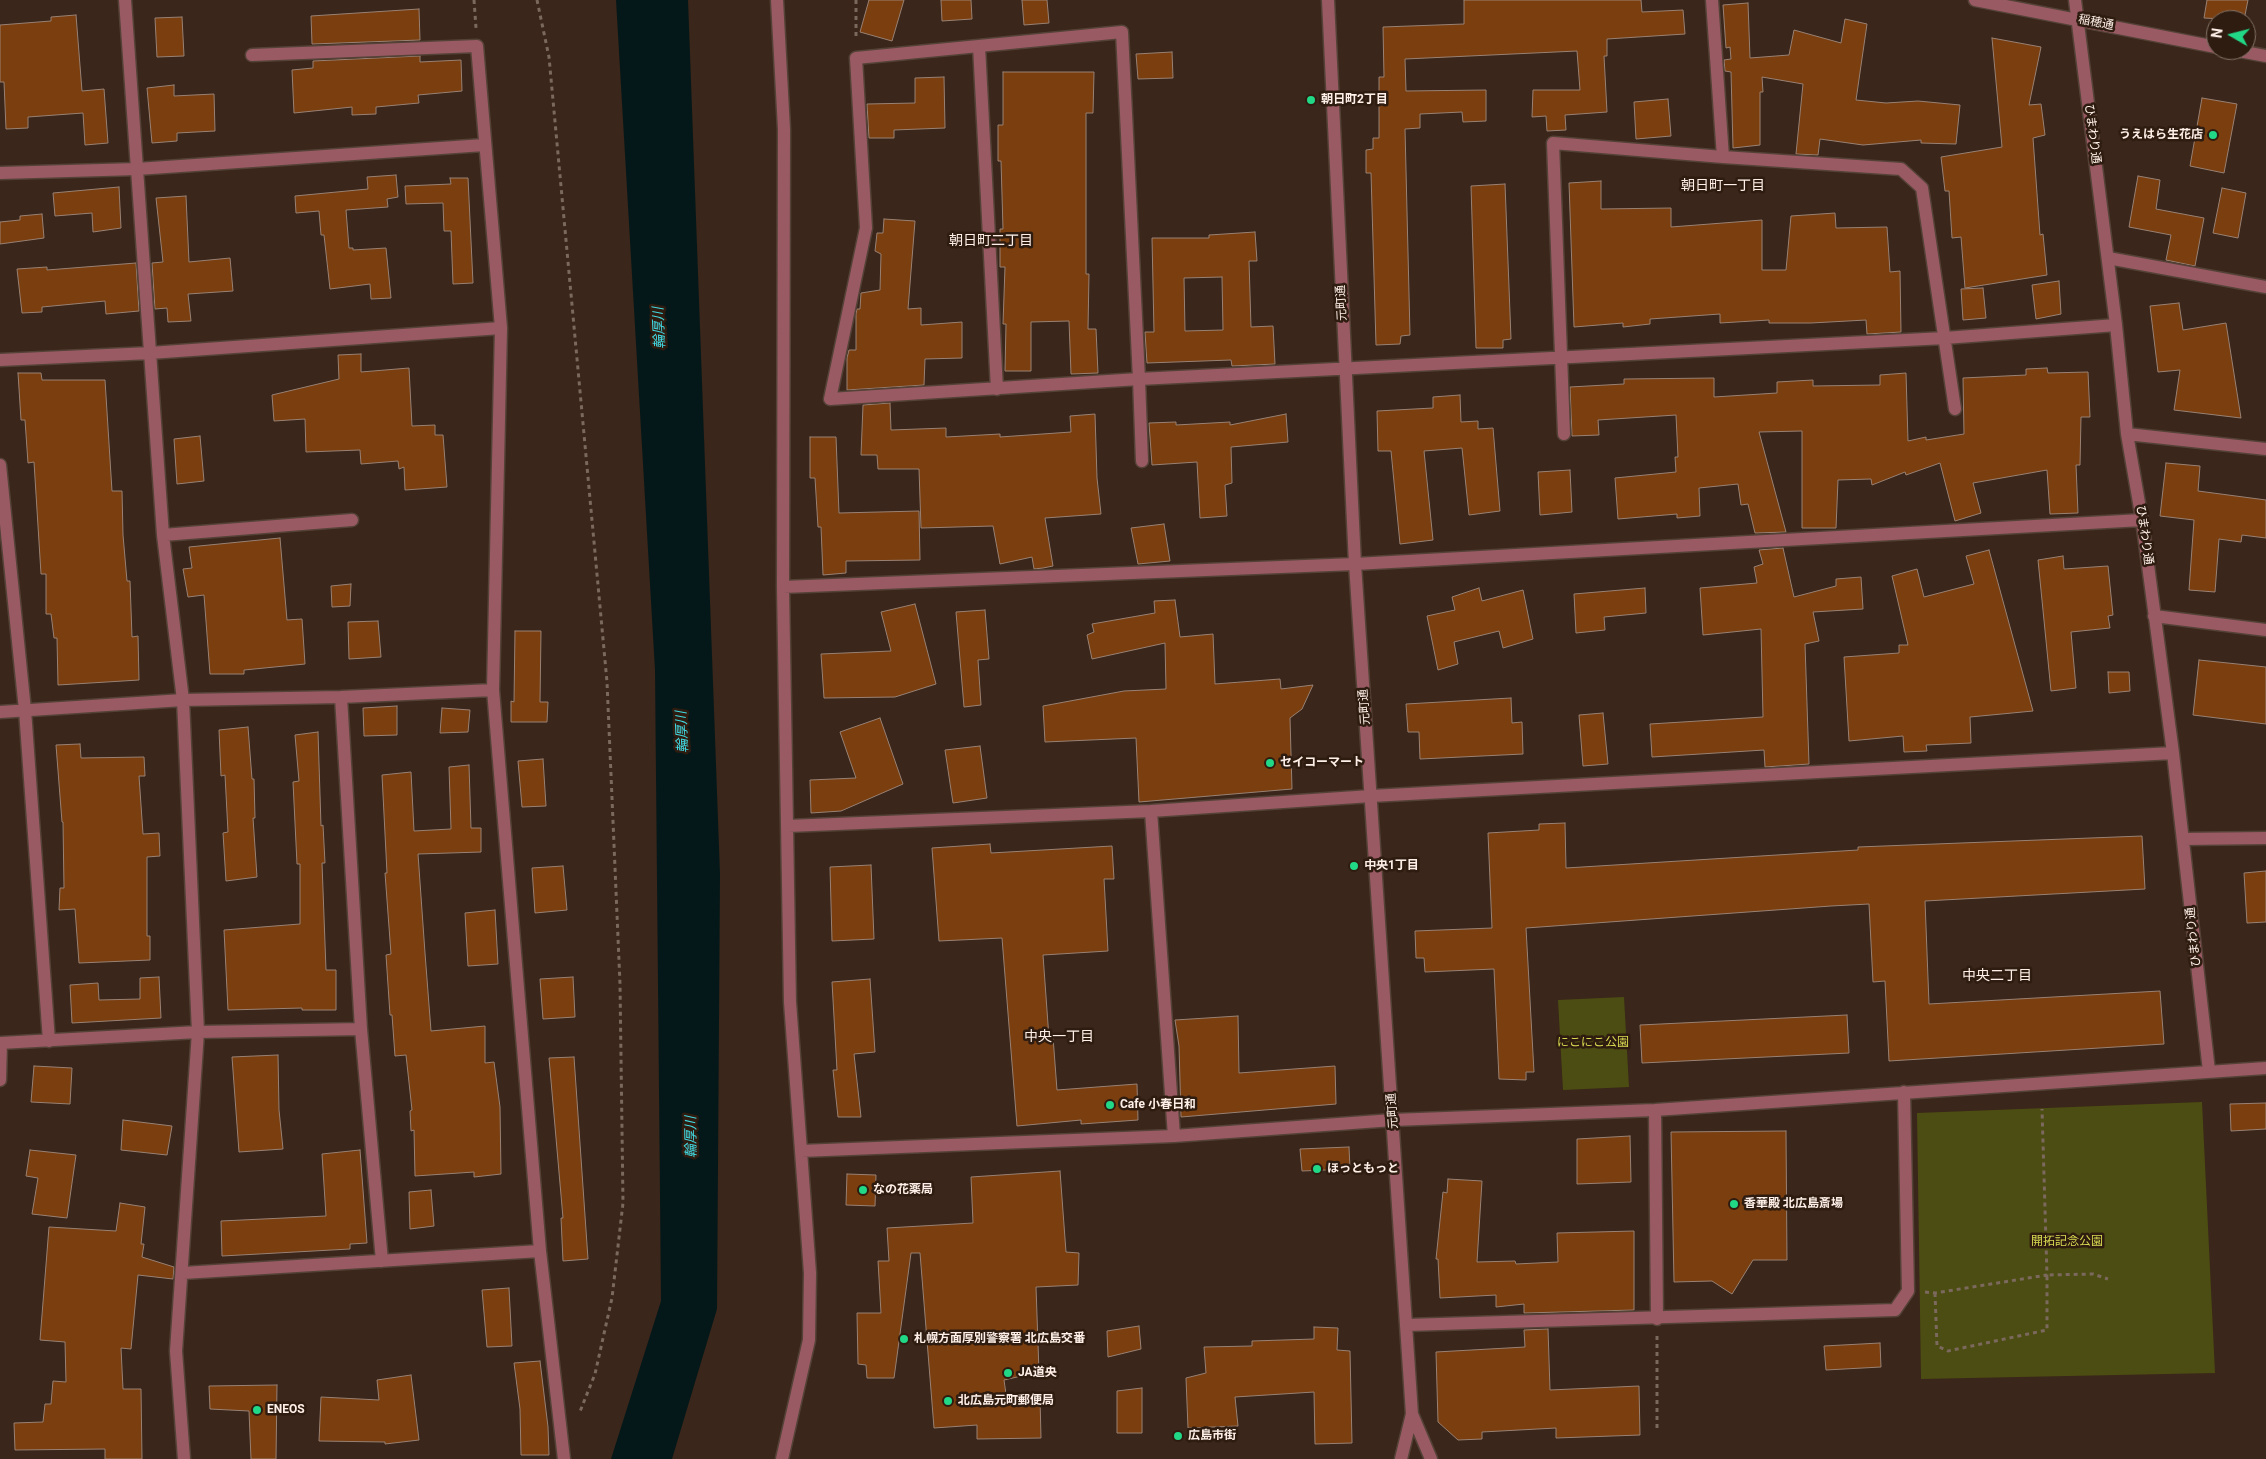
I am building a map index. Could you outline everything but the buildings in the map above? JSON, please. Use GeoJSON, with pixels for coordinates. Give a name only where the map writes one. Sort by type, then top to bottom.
{"type":"FeatureCollection","features":[{"type":"Feature","properties":{"kind":"street"},"geometry":{"type":"LineString","coordinates":[[125,0],[163,535],[182,700],[198,1032],[183,1273],[176,1351],[184,1459]]}},
{"type":"Feature","properties":{"kind":"street"},"geometry":{"type":"LineString","coordinates":[[776,0],[784,129],[783,586],[790,1002],[810,1273],[809,1340],[782,1459]]}},
{"type":"Feature","properties":{"kind":"street","name":"元町通"},"geometry":{"type":"LineString","coordinates":[[1328,0],[1344,368],[1355,564],[1394,1120],[1412,1414]]}},
{"type":"Feature","properties":{"kind":"street"},"geometry":{"type":"LineString","coordinates":[[1712,0],[1723,158]]}},
{"type":"Feature","properties":{"kind":"street","name":"稲穂通"},"geometry":{"type":"LineString","coordinates":[[1975,0],[2206,45]]}},
{"type":"Feature","properties":{"kind":"street","name":"ひまわり通"},"geometry":{"type":"LineString","coordinates":[[2075,0],[2108,258],[2127,434],[2142,520],[2173,753],[2209,1071]]}},
{"type":"Feature","properties":{"kind":"street"},"geometry":{"type":"LineString","coordinates":[[1142,461],[1139,379],[1122,32],[856,58],[866,228],[830,399],[1139,379],[1945,338],[2116,325]]}},
{"type":"Feature","properties":{"kind":"street"},"geometry":{"type":"LineString","coordinates":[[252,55],[477,46],[501,328],[492,690],[540,1251],[564,1459]]}},
{"type":"Feature","properties":{"kind":"street"},"geometry":{"type":"LineString","coordinates":[[980,46],[996,389]]}},
{"type":"Feature","properties":{"kind":"street"},"geometry":{"type":"LineString","coordinates":[[1564,434],[1553,143],[1723,158],[1901,169],[1922,188],[1955,409]]}},
{"type":"Feature","properties":{"kind":"street"},"geometry":{"type":"LineString","coordinates":[[0,173],[137,169],[484,144]]}},
{"type":"Feature","properties":{"kind":"street"},"geometry":{"type":"LineString","coordinates":[[2108,258],[2266,287]]}},
{"type":"Feature","properties":{"kind":"street"},"geometry":{"type":"LineString","coordinates":[[0,360],[150,353],[501,328]]}},
{"type":"Feature","properties":{"kind":"street"},"geometry":{"type":"LineString","coordinates":[[2127,434],[2266,449]]}},
{"type":"Feature","properties":{"kind":"street"},"geometry":{"type":"LineString","coordinates":[[0,465],[25,710],[49,1041]]}},
{"type":"Feature","properties":{"kind":"street"},"geometry":{"type":"LineString","coordinates":[[163,535],[352,520]]}},
{"type":"Feature","properties":{"kind":"street"},"geometry":{"type":"LineString","coordinates":[[783,586],[1355,564],[2142,520]]}},
{"type":"Feature","properties":{"kind":"street"},"geometry":{"type":"LineString","coordinates":[[2154,616],[2266,630]]}},
{"type":"Feature","properties":{"kind":"street"},"geometry":{"type":"LineString","coordinates":[[0,712],[182,700],[341,697],[492,690]]}},
{"type":"Feature","properties":{"kind":"street"},"geometry":{"type":"LineString","coordinates":[[341,697],[361,1029],[382,1261]]}},
{"type":"Feature","properties":{"kind":"street"},"geometry":{"type":"LineString","coordinates":[[788,826],[1151,810],[1371,796],[2173,753]]}},
{"type":"Feature","properties":{"kind":"street"},"geometry":{"type":"LineString","coordinates":[[1151,810],[1174,1136]]}},
{"type":"Feature","properties":{"kind":"street"},"geometry":{"type":"LineString","coordinates":[[2183,839],[2266,838]]}},
{"type":"Feature","properties":{"kind":"street"},"geometry":{"type":"LineString","coordinates":[[0,1080],[1,1043],[198,1032],[361,1029]]}},
{"type":"Feature","properties":{"kind":"street"},"geometry":{"type":"LineString","coordinates":[[801,1151],[1174,1136],[1394,1120],[1655,1110],[2266,1068]]}},
{"type":"Feature","properties":{"kind":"street"},"geometry":{"type":"LineString","coordinates":[[1407,1325],[1657,1319],[1895,1310],[1908,1291],[1904,1092]]}},
{"type":"Feature","properties":{"kind":"street"},"geometry":{"type":"LineString","coordinates":[[1655,1110],[1657,1319]]}},
{"type":"Feature","properties":{"kind":"street"},"geometry":{"type":"LineString","coordinates":[[183,1273],[540,1251]]}},
{"type":"Feature","properties":{"kind":"street"},"geometry":{"type":"LineString","coordinates":[[1401,1459],[1412,1414]]}},
{"type":"Feature","properties":{"kind":"street"},"geometry":{"type":"LineString","coordinates":[[1412,1414],[1431,1459]]}},
{"type":"Feature","properties":{"kind":"path"},"geometry":{"type":"LineString","coordinates":[[474,0],[477,46]]}},
{"type":"Feature","properties":{"kind":"path"},"geometry":{"type":"LineString","coordinates":[[536,0],[549,57],[607,682],[620,984],[623,1203],[612,1298],[596,1374],[578,1417]]}},
{"type":"Feature","properties":{"kind":"path"},"geometry":{"type":"LineString","coordinates":[[856,0],[856,58]]}},
{"type":"Feature","properties":{"kind":"path"},"geometry":{"type":"LineString","coordinates":[[1935,1293],[1937,1346],[1948,1351],[2046,1330],[2047,1275],[2042,1109]]}},
{"type":"Feature","properties":{"kind":"path"},"geometry":{"type":"LineString","coordinates":[[1908,1291],[1935,1293],[2047,1275],[2093,1274],[2108,1279]]}},
{"type":"Feature","properties":{"kind":"path"},"geometry":{"type":"LineString","coordinates":[[1657,1319],[1657,1430]]}},
{"type":"Feature","properties":{"kind":"green space","name":"にこにこ公園"},"geometry":{"type":"Polygon","coordinates":[[[1624,997],[1629,1087],[1563,1090],[1558,1000],[1624,997]]]}},
{"type":"Feature","properties":{"kind":"green space","name":"開拓記念公園"},"geometry":{"type":"Polygon","coordinates":[[[2202,1102],[2215,1373],[1921,1379],[1917,1113],[2202,1102]]]}},
{"type":"Feature","properties":{"kind":"water","name":"輪厚川"},"geometry":{"type":"Polygon","coordinates":[[[616,0],[688,0],[720,874],[717,1309],[672,1459],[611,1459],[661,1301],[655,670],[616,0]]]}},
{"type":"Feature","properties":{"kind":"place","name":"朝日町2丁目"},"geometry":{"type":"Point","coordinates":[1311,100]}},
{"type":"Feature","properties":{"kind":"place","name":"うえはら生花店"},"geometry":{"type":"Point","coordinates":[2213,135]}},
{"type":"Feature","properties":{"kind":"place","name":"セイコーマート"},"geometry":{"type":"Point","coordinates":[1270,763]}},
{"type":"Feature","properties":{"kind":"place","name":"中央1丁目"},"geometry":{"type":"Point","coordinates":[1354,866]}},
{"type":"Feature","properties":{"kind":"place","name":"Cafe 小春日和"},"geometry":{"type":"Point","coordinates":[1110,1105]}},
{"type":"Feature","properties":{"kind":"place","name":"ほっともっと"},"geometry":{"type":"Point","coordinates":[1317,1169]}},
{"type":"Feature","properties":{"kind":"place","name":"なの花薬局"},"geometry":{"type":"Point","coordinates":[863,1190]}},
{"type":"Feature","properties":{"kind":"place","name":"香華殿 北広島斎場"},"geometry":{"type":"Point","coordinates":[1734,1204]}},
{"type":"Feature","properties":{"kind":"place","name":"札幌方面厚別警察署 北広島交番"},"geometry":{"type":"Point","coordinates":[904,1339]}},
{"type":"Feature","properties":{"kind":"place","name":"JA道央"},"geometry":{"type":"Point","coordinates":[1008,1373]}},
{"type":"Feature","properties":{"kind":"place","name":"北広島元町郵便局"},"geometry":{"type":"Point","coordinates":[948,1401]}},
{"type":"Feature","properties":{"kind":"place","name":"ENEOS"},"geometry":{"type":"Point","coordinates":[257,1410]}},
{"type":"Feature","properties":{"kind":"place","name":"広島市街"},"geometry":{"type":"Point","coordinates":[1178,1436]}},
{"type":"Feature","properties":{"kind":"district","name":"朝日町一丁目"},"geometry":{"type":"Point","coordinates":[1723,186]}},
{"type":"Feature","properties":{"kind":"district","name":"朝日町二丁目"},"geometry":{"type":"Point","coordinates":[991,241]}},
{"type":"Feature","properties":{"kind":"district","name":"中央二丁目"},"geometry":{"type":"Point","coordinates":[1997,976]}},
{"type":"Feature","properties":{"kind":"district","name":"中央一丁目"},"geometry":{"type":"Point","coordinates":[1059,1037]}}]}
